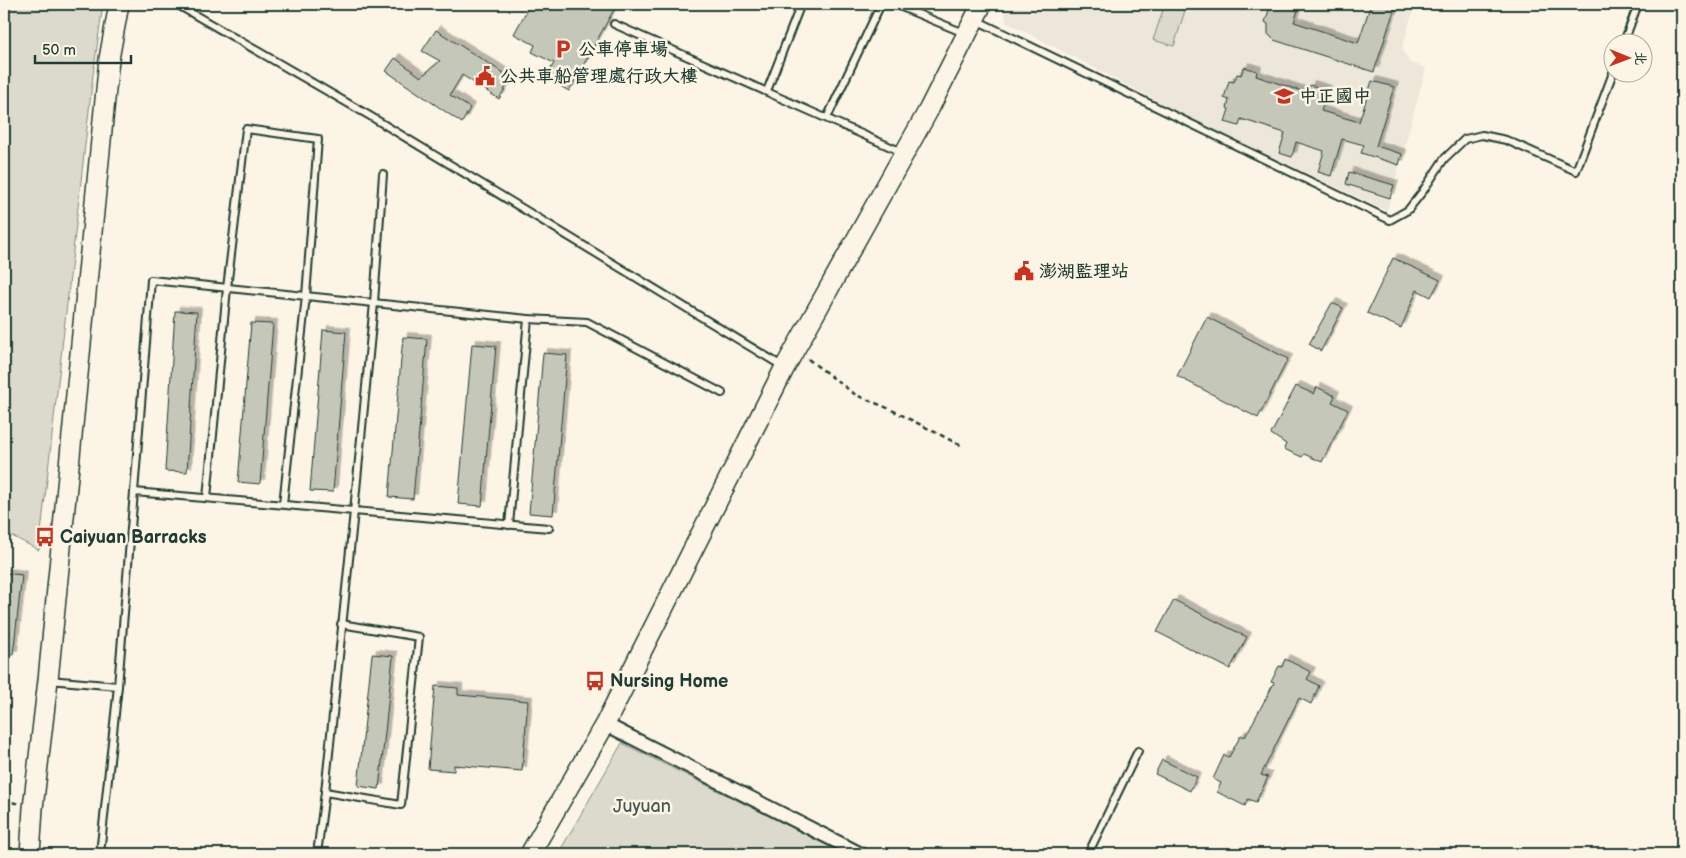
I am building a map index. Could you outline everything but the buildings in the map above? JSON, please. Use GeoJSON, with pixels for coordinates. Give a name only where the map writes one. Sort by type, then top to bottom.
{"type":"FeatureCollection","features":[{"type":"Feature","properties":{"kind":"main road"},"geometry":{"type":"LineString","coordinates":[[30,854],[33,808],[48,680],[109,59],[119,4]]}},
{"type":"Feature","properties":{"kind":"main road"},"geometry":{"type":"LineString","coordinates":[[530,854],[605,724],[785,367],[905,153],[975,19]]}},
{"type":"Feature","properties":{"kind":"street"},"geometry":{"type":"LineString","coordinates":[[605,724],[862,854]]}},
{"type":"Feature","properties":{"kind":"lane"},"geometry":{"type":"LineString","coordinates":[[176,4],[370,116],[785,367]]}},
{"type":"Feature","properties":{"kind":"lane"},"geometry":{"type":"LineString","coordinates":[[767,91],[801,4]]}},
{"type":"Feature","properties":{"kind":"lane"},"geometry":{"type":"LineString","coordinates":[[827,118],[881,4]]}},
{"type":"Feature","properties":{"kind":"lane"},"geometry":{"type":"LineString","coordinates":[[894,4],[975,19],[1390,220],[1408,210],[1444,159],[1465,139],[1482,135],[1506,140],[1576,171],[1609,82]]}},
{"type":"Feature","properties":{"kind":"lane"},"geometry":{"type":"LineString","coordinates":[[1628,32],[1638,4]]}},
{"type":"Feature","properties":{"kind":"lane"},"geometry":{"type":"LineString","coordinates":[[614,24],[905,153]]}},
{"type":"Feature","properties":{"kind":"lane"},"geometry":{"type":"LineString","coordinates":[[207,498],[227,288],[246,129],[318,139],[306,296],[283,504]]}},
{"type":"Feature","properties":{"kind":"lane"},"geometry":{"type":"LineString","coordinates":[[317,854],[354,511],[374,303],[383,174]]}},
{"type":"Feature","properties":{"kind":"lane"},"geometry":{"type":"LineString","coordinates":[[100,854],[118,686],[151,280],[528,319],[587,322],[722,393]]}},
{"type":"Feature","properties":{"kind":"lane"},"geometry":{"type":"LineString","coordinates":[[509,525],[528,319]]}},
{"type":"Feature","properties":{"kind":"lane"},"geometry":{"type":"LineString","coordinates":[[134,492],[549,528]]}},
{"type":"Feature","properties":{"kind":"lane"},"geometry":{"type":"LineString","coordinates":[[325,792],[401,804],[419,636],[341,624]]}},
{"type":"Feature","properties":{"kind":"lane"},"geometry":{"type":"LineString","coordinates":[[48,680],[118,686]]}},
{"type":"Feature","properties":{"kind":"lane"},"geometry":{"type":"LineString","coordinates":[[1088,854],[1138,751]]}},
{"type":"Feature","properties":{"kind":"path"},"geometry":{"type":"LineString","coordinates":[[795,349],[856,395],[890,409],[964,447]]}},
{"type":"Feature","properties":{"kind":"shaded area","name":"中正國中"},"geometry":{"type":"Polygon","coordinates":[[[1005,4],[1415,4],[1402,49],[1409,62],[1426,68],[1387,211],[1204,125],[1006,22],[1005,4]]]}},
{"type":"Feature","properties":{"kind":"green space"},"geometry":{"type":"Polygon","coordinates":[[[4,4],[103,4],[93,75],[39,550],[4,532],[4,4]]]}},
{"type":"Feature","properties":{"kind":"green space"},"geometry":{"type":"Polygon","coordinates":[[[1165,4],[1187,4],[1174,46],[1153,40],[1165,4]]]}},
{"type":"Feature","properties":{"kind":"green space","name":"Juyuan"},"geometry":{"type":"Polygon","coordinates":[[[622,743],[845,854],[558,854],[622,743]]]}},
{"type":"Feature","properties":{"kind":"place","name":"公車停車場"},"geometry":{"type":"Point","coordinates":[563,49]}},
{"type":"Feature","properties":{"kind":"place","name":"公共車船管理處行政大樓"},"geometry":{"type":"Point","coordinates":[485,76]}},
{"type":"Feature","properties":{"kind":"place","name":"中正國中"},"geometry":{"type":"Point","coordinates":[1284,96]}},
{"type":"Feature","properties":{"kind":"place","name":"澎湖監理站"},"geometry":{"type":"Point","coordinates":[1024,271]}},
{"type":"Feature","properties":{"kind":"place","name":"Caiyuan Barracks"},"geometry":{"type":"Point","coordinates":[45,537]}},
{"type":"Feature","properties":{"kind":"place","name":"Nursing Home"},"geometry":{"type":"Point","coordinates":[595,681]}}]}
